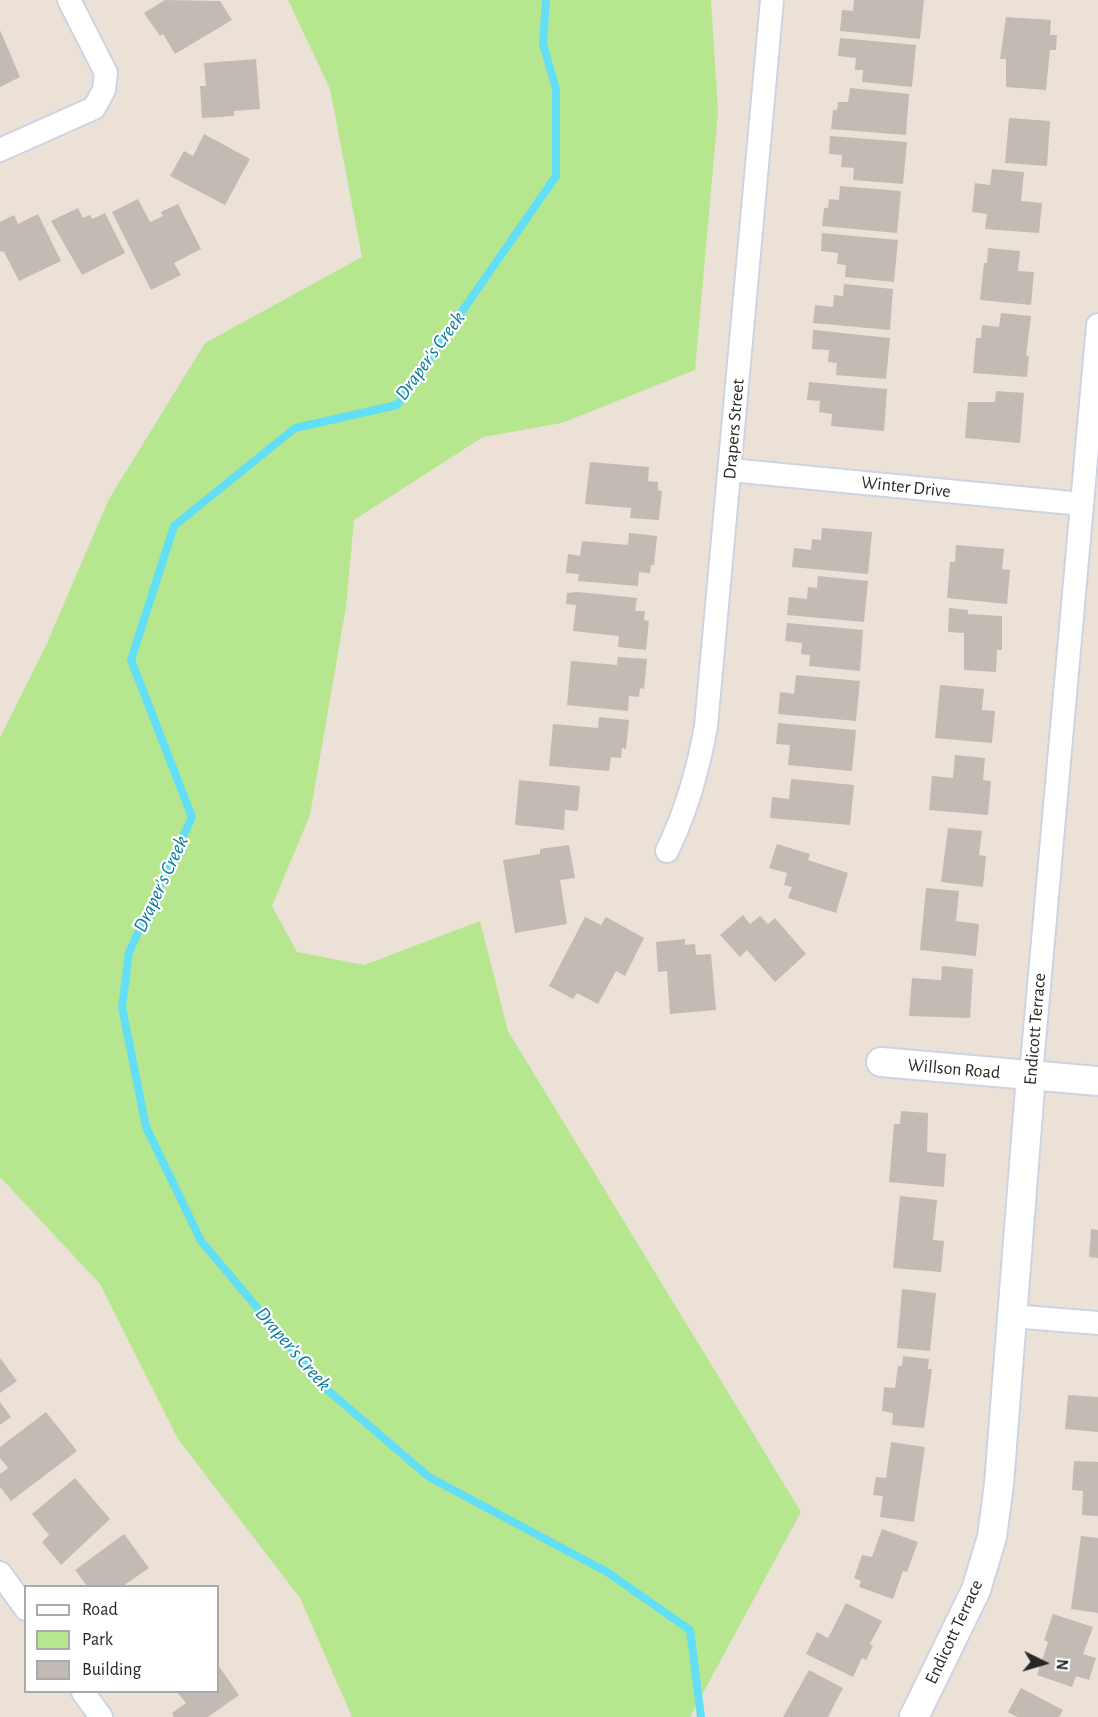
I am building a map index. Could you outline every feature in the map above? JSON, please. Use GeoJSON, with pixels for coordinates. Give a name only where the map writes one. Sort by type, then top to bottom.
{"type":"FeatureCollection","features":[{"type":"Feature","properties":{"kind":"street"},"geometry":{"type":"LineString","coordinates":[[0,150],[94,108],[104,90],[106,73],[69,0]]}},
{"type":"Feature","properties":{"kind":"street","name":"Drapers Street"},"geometry":{"type":"LineString","coordinates":[[667,851],[682,820],[696,778],[706,726],[772,0]]}},
{"type":"Feature","properties":{"kind":"street","name":"Endicott Terrace"},"geometry":{"type":"LineString","coordinates":[[914,1717],[976,1590],[992,1537],[1098,326]]}},
{"type":"Feature","properties":{"kind":"street","name":"Winter Drive"},"geometry":{"type":"LineString","coordinates":[[730,470],[1082,504]]}},
{"type":"Feature","properties":{"kind":"street","name":"Willson Road"},"geometry":{"type":"LineString","coordinates":[[881,1062],[1098,1081]]}},
{"type":"Feature","properties":{"kind":"street"},"geometry":{"type":"LineString","coordinates":[[1012,1317],[1098,1323]]}},
{"type":"Feature","properties":{"kind":"street"},"geometry":{"type":"LineString","coordinates":[[0,1573],[24,1606]]}},
{"type":"Feature","properties":{"kind":"street"},"geometry":{"type":"LineString","coordinates":[[84,1693],[101,1717]]}},
{"type":"Feature","properties":{"kind":"green space"},"geometry":{"type":"Polygon","coordinates":[[[288,0],[711,0],[718,112],[695,370],[562,423],[483,437],[354,520],[346,607],[310,815],[272,906],[297,952],[364,965],[480,921],[508,1031],[801,1512],[690,1717],[352,1717],[300,1598],[178,1439],[100,1284],[0,1177],[0,738],[47,643],[109,499],[205,343],[362,257],[330,89],[288,0]]]}},
{"type":"Feature","properties":{"kind":"building"},"geometry":{"type":"Polygon","coordinates":[[[165,0],[220,1],[232,20],[175,54],[163,34],[160,36],[144,13],[165,0]]]}},
{"type":"Feature","properties":{"kind":"building"},"geometry":{"type":"Polygon","coordinates":[[[854,0],[924,0],[920,39],[840,31],[842,10],[853,11],[854,0]]]}},
{"type":"Feature","properties":{"kind":"building"},"geometry":{"type":"Polygon","coordinates":[[[1006,17],[1051,20],[1050,35],[1057,35],[1056,50],[1050,50],[1046,90],[1006,87],[1006,59],[1000,59],[1006,17]]]}},
{"type":"Feature","properties":{"kind":"building"},"geometry":{"type":"Polygon","coordinates":[[[0,30],[20,77],[0,87],[0,30]]]}},
{"type":"Feature","properties":{"kind":"building"},"geometry":{"type":"Polygon","coordinates":[[[840,38],[916,45],[912,87],[862,82],[863,70],[855,70],[856,58],[838,56],[840,38]]]}},
{"type":"Feature","properties":{"kind":"building"},"geometry":{"type":"Polygon","coordinates":[[[256,59],[260,109],[234,111],[234,116],[202,118],[200,86],[206,86],[204,63],[256,59]]]}},
{"type":"Feature","properties":{"kind":"building"},"geometry":{"type":"Polygon","coordinates":[[[850,88],[909,94],[906,135],[831,129],[833,110],[837,110],[838,102],[848,102],[850,88]]]}},
{"type":"Feature","properties":{"kind":"building"},"geometry":{"type":"Polygon","coordinates":[[[1009,118],[1050,121],[1047,166],[1005,163],[1009,118]]]}},
{"type":"Feature","properties":{"kind":"building"},"geometry":{"type":"Polygon","coordinates":[[[204,134],[250,159],[225,205],[170,176],[184,151],[193,156],[204,134]]]}},
{"type":"Feature","properties":{"kind":"building"},"geometry":{"type":"Polygon","coordinates":[[[830,136],[907,142],[903,184],[853,180],[854,168],[841,167],[842,155],[829,154],[830,136]]]}},
{"type":"Feature","properties":{"kind":"building"},"geometry":{"type":"Polygon","coordinates":[[[992,169],[1024,172],[1021,201],[1042,203],[1039,233],[985,229],[987,214],[972,212],[975,183],[990,185],[992,169]]]}},
{"type":"Feature","properties":{"kind":"building"},"geometry":{"type":"Polygon","coordinates":[[[840,186],[901,191],[897,233],[822,226],[824,208],[828,208],[829,199],[839,200],[840,186]]]}},
{"type":"Feature","properties":{"kind":"building"},"geometry":{"type":"Polygon","coordinates":[[[138,199],[150,222],[163,216],[161,212],[178,204],[201,249],[174,263],[181,275],[151,290],[112,212],[138,199]]]}},
{"type":"Feature","properties":{"kind":"building"},"geometry":{"type":"Polygon","coordinates":[[[78,208],[83,218],[90,215],[92,219],[105,213],[125,253],[82,275],[51,221],[78,208]]]}},
{"type":"Feature","properties":{"kind":"building"},"geometry":{"type":"Polygon","coordinates":[[[38,214],[61,261],[19,281],[4,252],[0,251],[0,222],[14,215],[18,224],[38,214]]]}},
{"type":"Feature","properties":{"kind":"building"},"geometry":{"type":"Polygon","coordinates":[[[822,233],[898,240],[894,282],[845,277],[846,265],[837,264],[838,253],[821,251],[822,233]]]}},
{"type":"Feature","properties":{"kind":"building"},"geometry":{"type":"Polygon","coordinates":[[[988,248],[1020,251],[1018,271],[1034,272],[1031,305],[980,300],[988,248]]]}},
{"type":"Feature","properties":{"kind":"building"},"geometry":{"type":"Polygon","coordinates":[[[844,284],[893,289],[890,330],[813,323],[815,305],[833,307],[834,295],[843,296],[844,284]]]}},
{"type":"Feature","properties":{"kind":"building"},"geometry":{"type":"Polygon","coordinates":[[[1001,313],[1031,316],[1026,356],[1029,356],[1027,377],[973,373],[976,338],[981,338],[982,325],[999,327],[1001,313]]]}},
{"type":"Feature","properties":{"kind":"building"},"geometry":{"type":"Polygon","coordinates":[[[813,330],[890,338],[886,379],[836,375],[837,363],[828,362],[829,350],[812,349],[813,330]]]}},
{"type":"Feature","properties":{"kind":"building"},"geometry":{"type":"Polygon","coordinates":[[[809,382],[887,389],[884,431],[831,426],[832,414],[819,412],[820,401],[807,400],[809,382]]]}},
{"type":"Feature","properties":{"kind":"building"},"geometry":{"type":"Polygon","coordinates":[[[996,391],[1024,393],[1020,443],[965,438],[968,402],[995,402],[996,391]]]}},
{"type":"Feature","properties":{"kind":"building"},"geometry":{"type":"Polygon","coordinates":[[[590,462],[649,467],[648,481],[658,482],[658,490],[662,491],[659,520],[630,518],[631,508],[585,504],[590,462]]]}},
{"type":"Feature","properties":{"kind":"building"},"geometry":{"type":"Polygon","coordinates":[[[822,528],[872,532],[868,574],[792,567],[794,548],[811,550],[812,539],[821,540],[822,528]]]}},
{"type":"Feature","properties":{"kind":"building"},"geometry":{"type":"Polygon","coordinates":[[[629,533],[657,536],[654,565],[651,565],[650,573],[639,572],[638,586],[578,581],[579,574],[566,573],[568,554],[580,556],[582,541],[628,545],[629,533]]]}},
{"type":"Feature","properties":{"kind":"building"},"geometry":{"type":"Polygon","coordinates":[[[956,545],[1004,549],[1002,569],[1010,570],[1007,604],[947,598],[950,562],[955,562],[956,545]]]}},
{"type":"Feature","properties":{"kind":"building"},"geometry":{"type":"Polygon","coordinates":[[[818,576],[868,581],[864,622],[787,615],[789,597],[807,599],[808,587],[817,588],[818,576]]]}},
{"type":"Feature","properties":{"kind":"building"},"geometry":{"type":"Polygon","coordinates":[[[567,593],[637,598],[635,611],[645,611],[644,620],[649,621],[646,650],[618,647],[619,636],[573,631],[576,605],[566,604],[567,593]]]}},
{"type":"Feature","properties":{"kind":"building"},"geometry":{"type":"Polygon","coordinates":[[[949,608],[968,610],[968,614],[1002,616],[1002,650],[997,650],[996,672],[964,670],[964,633],[948,632],[949,608]]]}},
{"type":"Feature","properties":{"kind":"building"},"geometry":{"type":"Polygon","coordinates":[[[787,623],[863,630],[860,671],[809,666],[810,655],[801,654],[802,643],[785,641],[787,623]]]}},
{"type":"Feature","properties":{"kind":"building"},"geometry":{"type":"Polygon","coordinates":[[[618,657],[647,659],[644,689],[640,688],[639,697],[629,696],[628,711],[567,705],[571,661],[617,665],[618,657]]]}},
{"type":"Feature","properties":{"kind":"building"},"geometry":{"type":"Polygon","coordinates":[[[796,675],[860,681],[856,721],[778,714],[780,692],[794,694],[796,675]]]}},
{"type":"Feature","properties":{"kind":"building"},"geometry":{"type":"Polygon","coordinates":[[[940,685],[984,689],[982,710],[995,711],[992,743],[935,738],[940,685]]]}},
{"type":"Feature","properties":{"kind":"building"},"geometry":{"type":"Polygon","coordinates":[[[599,717],[629,720],[626,749],[622,748],[621,758],[611,757],[609,771],[549,766],[553,724],[598,728],[599,717]]]}},
{"type":"Feature","properties":{"kind":"building"},"geometry":{"type":"Polygon","coordinates":[[[778,723],[856,730],[852,771],[788,765],[790,745],[776,744],[778,723]]]}},
{"type":"Feature","properties":{"kind":"building"},"geometry":{"type":"Polygon","coordinates":[[[955,755],[985,758],[983,780],[991,781],[988,815],[929,810],[932,776],[953,778],[955,755]]]}},
{"type":"Feature","properties":{"kind":"building"},"geometry":{"type":"Polygon","coordinates":[[[791,779],[854,785],[850,825],[770,818],[772,797],[789,799],[791,779]]]}},
{"type":"Feature","properties":{"kind":"building"},"geometry":{"type":"Polygon","coordinates":[[[519,780],[580,786],[578,811],[565,810],[564,830],[515,825],[519,780]]]}},
{"type":"Feature","properties":{"kind":"building"},"geometry":{"type":"Polygon","coordinates":[[[948,828],[982,831],[979,855],[986,856],[983,887],[941,882],[948,828]]]}},
{"type":"Feature","properties":{"kind":"building"},"geometry":{"type":"Polygon","coordinates":[[[777,844],[810,854],[808,860],[848,873],[836,913],[788,898],[792,887],[784,885],[787,873],[769,868],[777,844]]]}},
{"type":"Feature","properties":{"kind":"building"},"geometry":{"type":"Polygon","coordinates":[[[569,845],[575,878],[560,880],[567,924],[515,933],[503,860],[540,854],[540,849],[569,845]]]}},
{"type":"Feature","properties":{"kind":"building"},"geometry":{"type":"Polygon","coordinates":[[[926,888],[959,891],[956,921],[979,924],[976,956],[920,950],[926,888]]]}},
{"type":"Feature","properties":{"kind":"building"},"geometry":{"type":"Polygon","coordinates":[[[743,915],[750,924],[760,916],[768,924],[775,918],[806,954],[775,982],[747,950],[740,957],[720,935],[743,915]]]}},
{"type":"Feature","properties":{"kind":"building"},"geometry":{"type":"Polygon","coordinates":[[[585,917],[601,925],[606,917],[644,938],[625,976],[616,971],[598,1004],[577,993],[573,999],[549,986],[585,917]]]}},
{"type":"Feature","properties":{"kind":"building"},"geometry":{"type":"Polygon","coordinates":[[[685,939],[685,945],[695,944],[696,955],[711,954],[716,1010],[670,1014],[667,971],[658,972],[656,942],[685,939]]]}},
{"type":"Feature","properties":{"kind":"building"},"geometry":{"type":"Polygon","coordinates":[[[942,966],[973,969],[970,1018],[909,1016],[912,978],[941,980],[942,966]]]}},
{"type":"Feature","properties":{"kind":"building"},"geometry":{"type":"Polygon","coordinates":[[[901,1111],[928,1113],[927,1152],[946,1154],[944,1187],[889,1182],[894,1124],[900,1124],[901,1111]]]}},
{"type":"Feature","properties":{"kind":"building"},"geometry":{"type":"Polygon","coordinates":[[[900,1196],[937,1200],[933,1240],[944,1241],[941,1272],[893,1268],[900,1196]]]}},
{"type":"Feature","properties":{"kind":"building"},"geometry":{"type":"Polygon","coordinates":[[[1091,1229],[1098,1230],[1098,1258],[1089,1257],[1091,1229]]]}},
{"type":"Feature","properties":{"kind":"building"},"geometry":{"type":"Polygon","coordinates":[[[902,1289],[936,1293],[930,1351],[897,1348],[902,1289]]]}},
{"type":"Feature","properties":{"kind":"building"},"geometry":{"type":"Polygon","coordinates":[[[903,1356],[929,1359],[928,1369],[932,1369],[924,1428],[892,1425],[893,1413],[882,1411],[884,1387],[895,1388],[898,1366],[902,1366],[903,1356]]]}},
{"type":"Feature","properties":{"kind":"building"},"geometry":{"type":"Polygon","coordinates":[[[0,1358],[17,1381],[0,1393],[0,1358]]]}},
{"type":"Feature","properties":{"kind":"building"},"geometry":{"type":"Polygon","coordinates":[[[1068,1395],[1098,1397],[1098,1432],[1065,1429],[1068,1395]]]}},
{"type":"Feature","properties":{"kind":"building"},"geometry":{"type":"Polygon","coordinates":[[[0,1402],[11,1417],[0,1425],[0,1402]]]}},
{"type":"Feature","properties":{"kind":"building"},"geometry":{"type":"Polygon","coordinates":[[[46,1412],[77,1451],[11,1501],[0,1487],[0,1474],[8,1468],[0,1458],[0,1447],[46,1412]]]}},
{"type":"Feature","properties":{"kind":"building"},"geometry":{"type":"Polygon","coordinates":[[[891,1442],[925,1447],[914,1522],[880,1517],[883,1496],[873,1495],[876,1477],[886,1478],[891,1442]]]}},
{"type":"Feature","properties":{"kind":"building"},"geometry":{"type":"Polygon","coordinates":[[[1074,1461],[1098,1462],[1098,1516],[1082,1515],[1083,1491],[1072,1490],[1074,1461]]]}},
{"type":"Feature","properties":{"kind":"building"},"geometry":{"type":"Polygon","coordinates":[[[75,1478],[110,1519],[61,1565],[42,1542],[49,1535],[32,1514],[75,1478]]]}},
{"type":"Feature","properties":{"kind":"building"},"geometry":{"type":"Polygon","coordinates":[[[882,1529],[918,1542],[907,1572],[903,1571],[893,1599],[859,1587],[861,1581],[854,1578],[862,1555],[872,1557],[882,1529]]]}},
{"type":"Feature","properties":{"kind":"building"},"geometry":{"type":"Polygon","coordinates":[[[124,1534],[149,1568],[124,1585],[86,1585],[75,1570],[124,1534]]]}},
{"type":"Feature","properties":{"kind":"building"},"geometry":{"type":"Polygon","coordinates":[[[1081,1536],[1098,1538],[1098,1613],[1071,1609],[1081,1536]]]}},
{"type":"Feature","properties":{"kind":"building"},"geometry":{"type":"Polygon","coordinates":[[[846,1603],[882,1621],[870,1644],[873,1646],[866,1660],[862,1658],[853,1677],[806,1654],[817,1632],[828,1638],[846,1603]]]}},
{"type":"Feature","properties":{"kind":"building"},"geometry":{"type":"Polygon","coordinates":[[[1053,1614],[1093,1627],[1083,1654],[1096,1658],[1089,1680],[1076,1676],[1072,1687],[1037,1675],[1048,1642],[1044,1640],[1053,1614]]]}},
{"type":"Feature","properties":{"kind":"building"},"geometry":{"type":"Polygon","coordinates":[[[219,1666],[239,1695],[208,1717],[174,1717],[172,1713],[186,1703],[178,1693],[219,1693],[219,1666]]]}},
{"type":"Feature","properties":{"kind":"building"},"geometry":{"type":"Polygon","coordinates":[[[809,1670],[843,1688],[828,1717],[783,1717],[809,1670]]]}},
{"type":"Feature","properties":{"kind":"building"},"geometry":{"type":"Polygon","coordinates":[[[1021,1688],[1063,1710],[1059,1717],[1017,1717],[1008,1712],[1021,1688]]]}},
{"type":"Feature","properties":{"kind":"waterway","name":"Draper's Creek"},"geometry":{"type":"LineString","coordinates":[[546,0],[543,44],[556,89],[556,176],[397,405],[295,428],[174,526],[131,660],[192,817],[129,952],[122,1007],[146,1127],[201,1241],[324,1387],[429,1477],[607,1572],[690,1630],[701,1717]]}}]}
